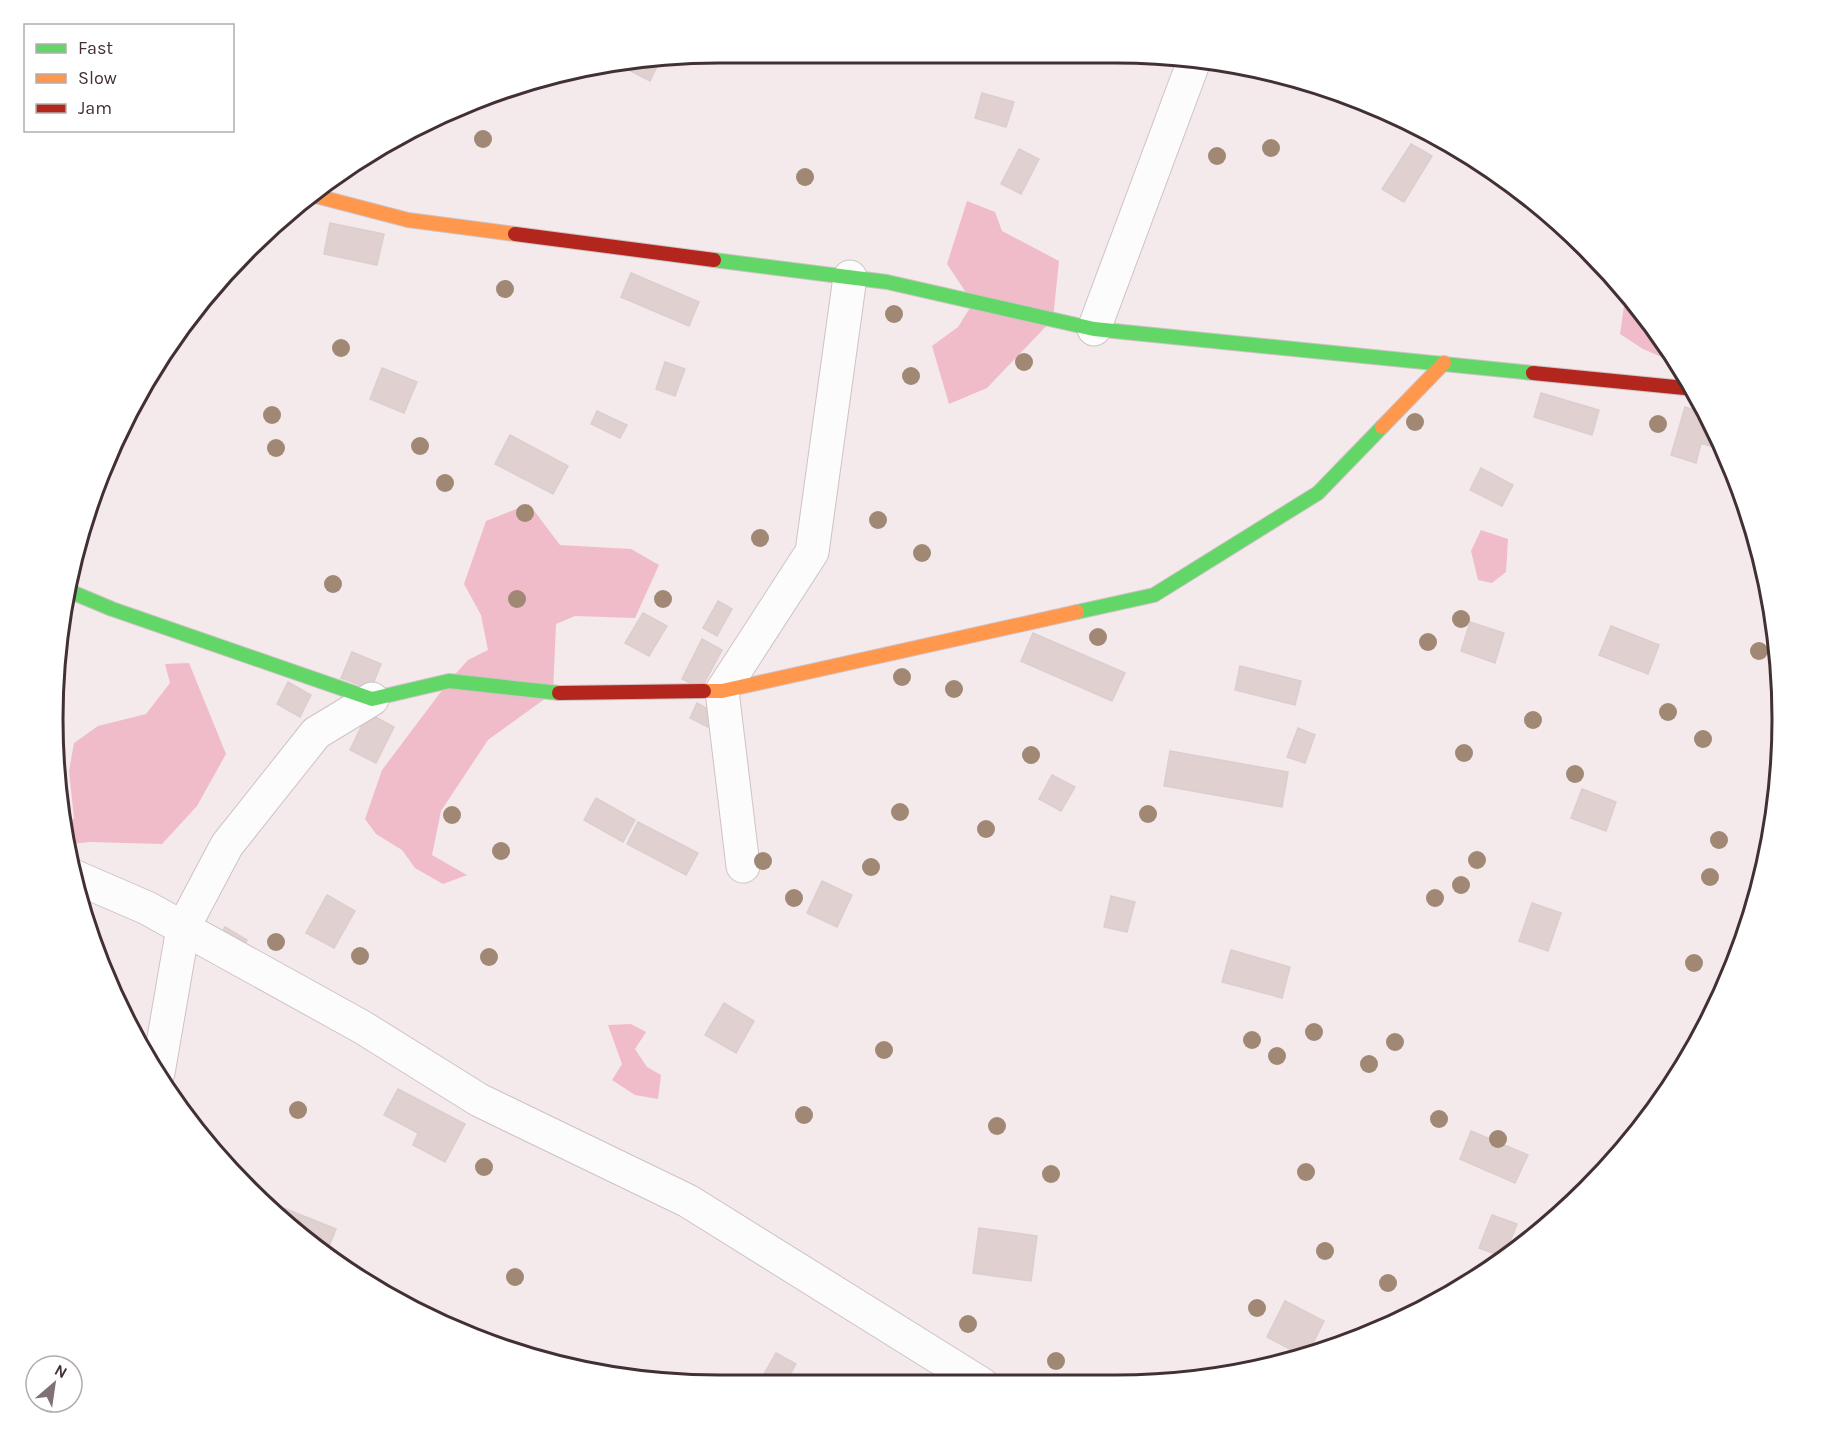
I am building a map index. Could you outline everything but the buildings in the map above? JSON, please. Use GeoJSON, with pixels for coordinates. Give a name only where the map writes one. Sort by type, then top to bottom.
{"type":"FeatureCollection","features":[{"type":"Feature","properties":{"kind":"street"},"geometry":{"type":"LineString","coordinates":[[1094,329],[1191,68]]}},
{"type":"Feature","properties":{"kind":"street"},"geometry":{"type":"LineString","coordinates":[[322,198],[408,220],[887,282],[1094,329],[1682,388]]}},
{"type":"Feature","properties":{"kind":"street"},"geometry":{"type":"LineString","coordinates":[[743,866],[722,691],[812,552],[850,277]]}},
{"type":"Feature","properties":{"kind":"street"},"geometry":{"type":"LineString","coordinates":[[160,1061],[183,928],[227,845],[316,733],[372,699],[449,681],[553,693],[722,691],[1154,595],[1318,493],[1444,363]]}},
{"type":"Feature","properties":{"kind":"street"},"geometry":{"type":"LineString","coordinates":[[76,594],[112,609],[372,699]]}},
{"type":"Feature","properties":{"kind":"street"},"geometry":{"type":"LineString","coordinates":[[83,880],[147,908],[362,1027],[479,1100],[688,1201],[967,1375]]}},
{"type":"Feature","properties":{"kind":"shaded area"},"geometry":{"type":"Polygon","coordinates":[[[967,201],[995,212],[1002,231],[1059,261],[1053,319],[987,388],[949,404],[932,346],[958,327],[973,303],[947,264],[967,201]]]}},
{"type":"Feature","properties":{"kind":"shaded area"},"geometry":{"type":"Polygon","coordinates":[[[1624,305],[1663,357],[1643,349],[1620,334],[1624,305]]]}},
{"type":"Feature","properties":{"kind":"shaded area"},"geometry":{"type":"Polygon","coordinates":[[[529,504],[560,545],[631,549],[659,565],[635,618],[575,616],[556,624],[553,693],[488,740],[441,811],[432,855],[467,875],[443,884],[415,868],[402,850],[376,834],[365,819],[382,770],[449,681],[468,660],[488,650],[481,615],[464,584],[486,521],[529,504]]]}},
{"type":"Feature","properties":{"kind":"shaded area"},"geometry":{"type":"Polygon","coordinates":[[[1481,530],[1508,539],[1506,572],[1492,583],[1478,580],[1471,551],[1481,530]]]}},
{"type":"Feature","properties":{"kind":"shaded area"},"geometry":{"type":"Polygon","coordinates":[[[189,663],[226,754],[197,806],[162,844],[75,843],[69,771],[74,743],[98,726],[146,714],[170,683],[165,664],[189,663]]]}},
{"type":"Feature","properties":{"kind":"shaded area"},"geometry":{"type":"Polygon","coordinates":[[[631,1024],[646,1032],[635,1049],[647,1067],[661,1075],[658,1099],[635,1095],[612,1080],[622,1064],[608,1025],[631,1024]]]}},
{"type":"Feature","properties":{"kind":"traffic: fast"},"geometry":{"type":"LineString","coordinates":[[714,260],[887,282],[1094,329],[1533,373]]}},
{"type":"Feature","properties":{"kind":"traffic: fast"},"geometry":{"type":"LineString","coordinates":[[1077,612],[1154,595],[1318,493],[1382,427]]}},
{"type":"Feature","properties":{"kind":"traffic: fast"},"geometry":{"type":"LineString","coordinates":[[76,594],[112,609],[372,699],[449,681],[559,693]]}},
{"type":"Feature","properties":{"kind":"traffic: slow"},"geometry":{"type":"LineString","coordinates":[[322,198],[408,220],[515,234]]}},
{"type":"Feature","properties":{"kind":"traffic: slow"},"geometry":{"type":"LineString","coordinates":[[1382,427],[1444,363]]}},
{"type":"Feature","properties":{"kind":"traffic: slow"},"geometry":{"type":"LineString","coordinates":[[704,691],[722,691],[1077,612]]}},
{"type":"Feature","properties":{"kind":"traffic: jam"},"geometry":{"type":"LineString","coordinates":[[515,234],[714,260]]}},
{"type":"Feature","properties":{"kind":"traffic: jam"},"geometry":{"type":"LineString","coordinates":[[1533,373],[1682,388]]}},
{"type":"Feature","properties":{"kind":"traffic: jam"},"geometry":{"type":"LineString","coordinates":[[559,693],[704,691]]}}]}
